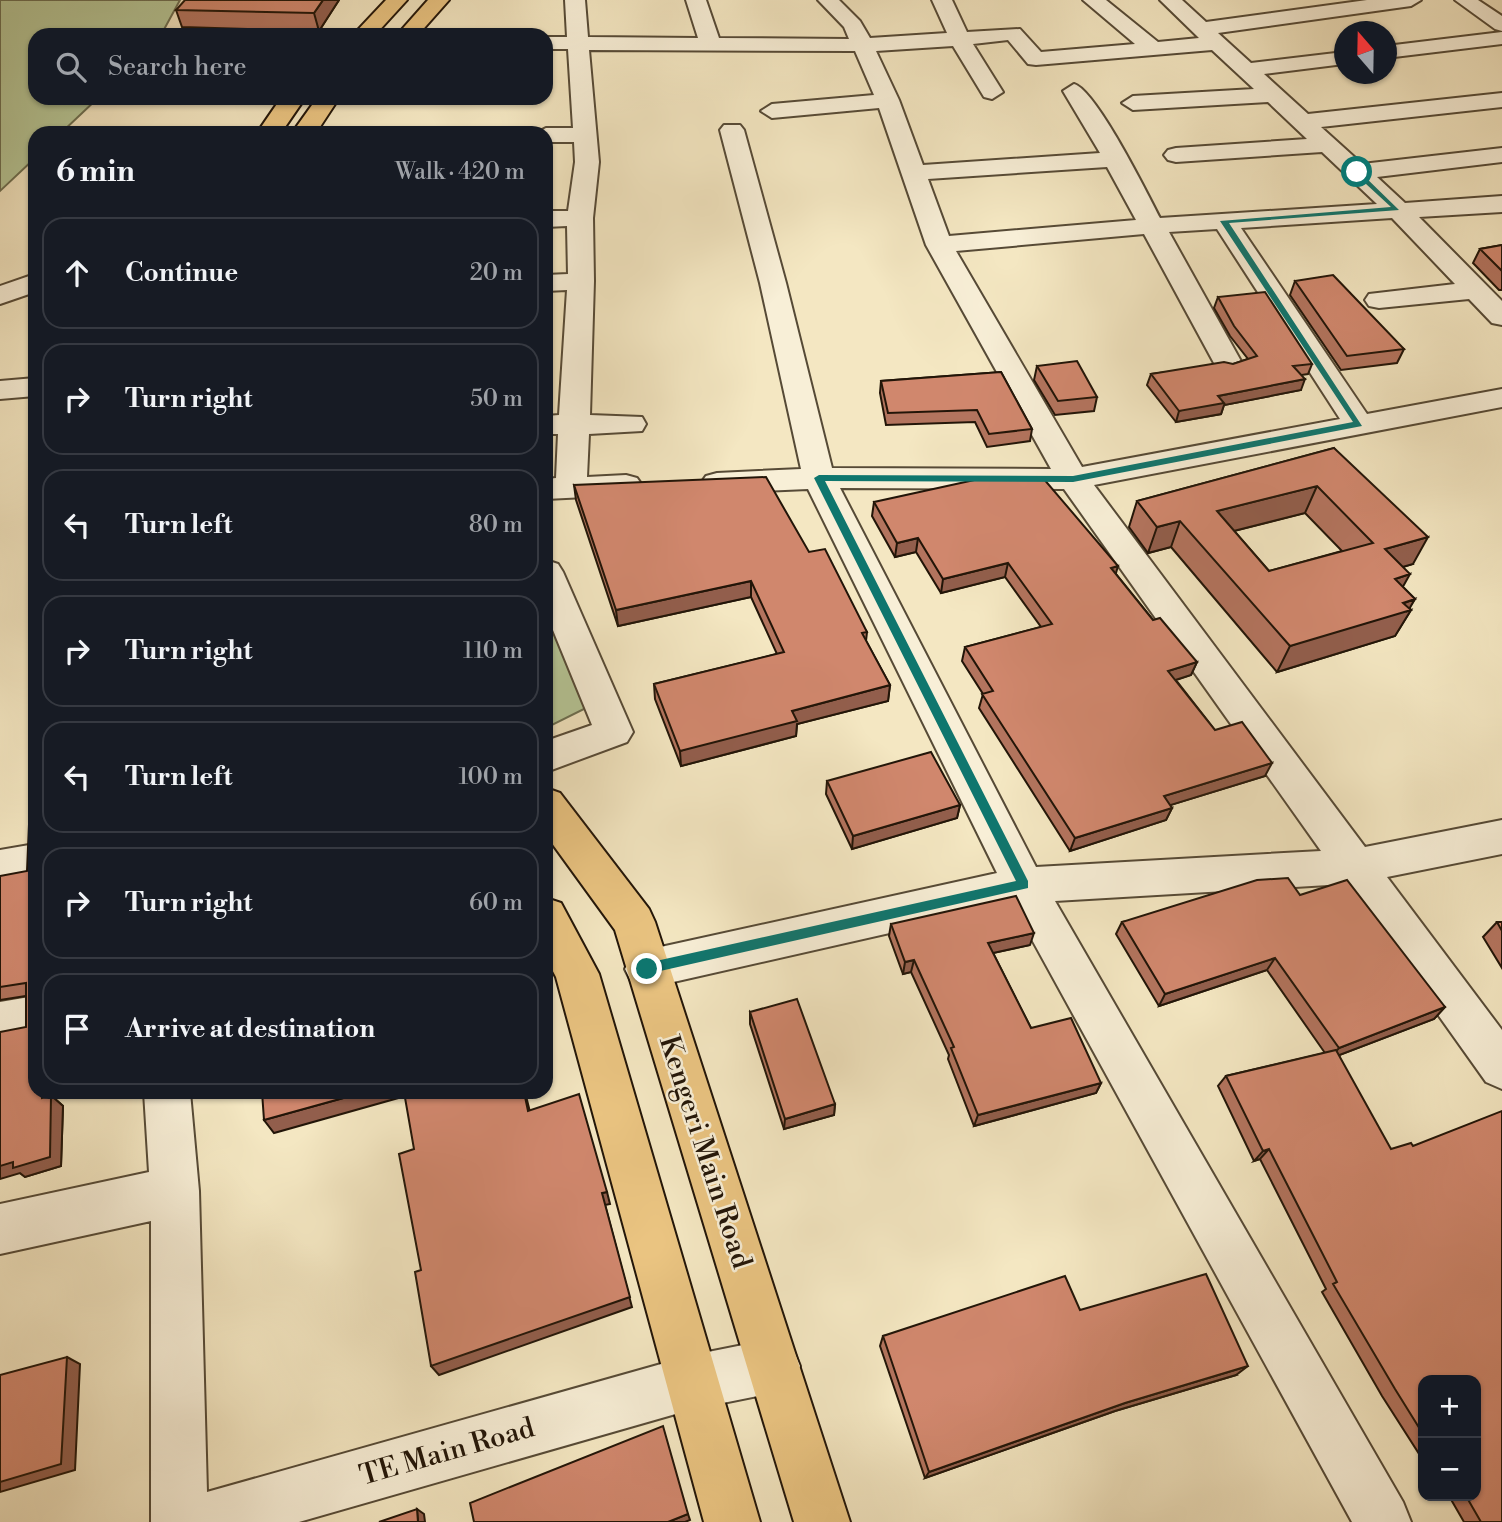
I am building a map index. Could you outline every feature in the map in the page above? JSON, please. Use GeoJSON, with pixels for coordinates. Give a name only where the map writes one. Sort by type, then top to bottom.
{"type":"FeatureCollection","features":[{"type":"Feature","properties":{"kind":"main road"},"geometry":{"type":"LineString","coordinates":[[370,28],[397,0]]}},
{"type":"Feature","properties":{"kind":"main road"},"geometry":{"type":"LineString","coordinates":[[413,28],[439,0]]}},
{"type":"Feature","properties":{"kind":"main road"},"geometry":{"type":"LineString","coordinates":[[273,126],[286,105]]}},
{"type":"Feature","properties":{"kind":"main road"},"geometry":{"type":"LineString","coordinates":[[309,126],[323,105]]}},
{"type":"Feature","properties":{"kind":"main road","name":"Kengeri Main Road"},"geometry":{"type":"LineString","coordinates":[[553,813],[634,922],[822,1522]]}},
{"type":"Feature","properties":{"kind":"main road"},"geometry":{"type":"LineString","coordinates":[[553,929],[577,975],[732,1522]]}},
{"type":"Feature","properties":{"kind":"street"},"geometry":{"type":"LineString","coordinates":[[575,0],[587,162],[580,218],[581,281],[577,354],[560,425],[558,489],[654,485]]}},
{"type":"Feature","properties":{"kind":"street"},"geometry":{"type":"LineString","coordinates":[[696,0],[711,45]]}},
{"type":"Feature","properties":{"kind":"street"},"geometry":{"type":"LineString","coordinates":[[828,0],[853,25],[888,100],[939,245],[1073,479],[1502,1068]]}},
{"type":"Feature","properties":{"kind":"street"},"geometry":{"type":"LineString","coordinates":[[942,0],[960,39],[992,92]]}},
{"type":"Feature","properties":{"kind":"street"},"geometry":{"type":"LineString","coordinates":[[1093,0],[1112,12],[1153,48]]}},
{"type":"Feature","properties":{"kind":"street"},"geometry":{"type":"LineString","coordinates":[[553,43],[862,45],[1013,33],[1036,59],[1153,48],[1411,0]]}},
{"type":"Feature","properties":{"kind":"street"},"geometry":{"type":"LineString","coordinates":[[1465,0],[1502,25]]}},
{"type":"Feature","properties":{"kind":"street"},"geometry":{"type":"LineString","coordinates":[[1112,12],[1158,5],[1210,36],[1325,145],[1397,208],[1502,317]]}},
{"type":"Feature","properties":{"kind":"street"},"geometry":{"type":"LineString","coordinates":[[1397,51],[1502,38]]}},
{"type":"Feature","properties":{"kind":"street"},"geometry":{"type":"LineString","coordinates":[[1245,70],[1334,59]]}},
{"type":"Feature","properties":{"kind":"street"},"geometry":{"type":"LineString","coordinates":[[1074,91],[1086,106],[1228,363]]}},
{"type":"Feature","properties":{"kind":"street"},"geometry":{"type":"LineString","coordinates":[[1133,103],[1271,95]]}},
{"type":"Feature","properties":{"kind":"street"},"geometry":{"type":"LineString","coordinates":[[772,111],[888,100]]}},
{"type":"Feature","properties":{"kind":"street"},"geometry":{"type":"LineString","coordinates":[[1300,122],[1502,100]]}},
{"type":"Feature","properties":{"kind":"street"},"geometry":{"type":"LineString","coordinates":[[732,130],[773,283],[819,478],[1024,885],[1383,1522]]}},
{"type":"Feature","properties":{"kind":"street"},"geometry":{"type":"LineString","coordinates":[[553,135],[585,135]]}},
{"type":"Feature","properties":{"kind":"street"},"geometry":{"type":"LineString","coordinates":[[1176,155],[1325,145]]}},
{"type":"Feature","properties":{"kind":"street"},"geometry":{"type":"LineString","coordinates":[[1357,172],[1502,155]]}},
{"type":"Feature","properties":{"kind":"street"},"geometry":{"type":"LineString","coordinates":[[915,173],[1114,159]]}},
{"type":"Feature","properties":{"kind":"street"},"geometry":{"type":"LineString","coordinates":[[939,245],[1397,208],[1502,204]]}},
{"type":"Feature","properties":{"kind":"street"},"geometry":{"type":"LineString","coordinates":[[553,219],[580,218]]}},
{"type":"Feature","properties":{"kind":"street"},"geometry":{"type":"LineString","coordinates":[[1224,221],[1359,424]]}},
{"type":"Feature","properties":{"kind":"street"},"geometry":{"type":"LineString","coordinates":[[553,283],[581,281]]}},
{"type":"Feature","properties":{"kind":"street"},"geometry":{"type":"LineString","coordinates":[[0,296],[28,285]]}},
{"type":"Feature","properties":{"kind":"street"},"geometry":{"type":"LineString","coordinates":[[1379,300],[1475,290]]}},
{"type":"Feature","properties":{"kind":"street"},"geometry":{"type":"LineString","coordinates":[[553,355],[577,354]]}},
{"type":"Feature","properties":{"kind":"street"},"geometry":{"type":"LineString","coordinates":[[0,390],[28,388]]}},
{"type":"Feature","properties":{"kind":"street"},"geometry":{"type":"LineString","coordinates":[[691,484],[819,478],[1073,479],[1502,398]]}},
{"type":"Feature","properties":{"kind":"street"},"geometry":{"type":"LineString","coordinates":[[560,425],[631,424]]}},
{"type":"Feature","properties":{"kind":"street"},"geometry":{"type":"LineString","coordinates":[[553,588],[614,732],[553,754]]}},
{"type":"Feature","properties":{"kind":"street"},"geometry":{"type":"LineString","coordinates":[[647,969],[1024,885],[1353,866],[1502,837]]}},
{"type":"Feature","properties":{"kind":"street"},"geometry":{"type":"LineString","coordinates":[[0,867],[28,862]]}},
{"type":"Feature","properties":{"kind":"street"},"geometry":{"type":"LineString","coordinates":[[0,1023],[28,1017]]}},
{"type":"Feature","properties":{"kind":"street"},"geometry":{"type":"LineString","coordinates":[[168,1099],[175,1191],[179,1522]]}},
{"type":"Feature","properties":{"kind":"street"},"geometry":{"type":"LineString","coordinates":[[0,1229],[175,1191]]}},
{"type":"Feature","properties":{"kind":"street","name":"TE Main Road"},"geometry":{"type":"LineString","coordinates":[[200,1522],[694,1382],[773,1366]]}},
{"type":"Feature","properties":{"kind":"green space"},"geometry":{"type":"Polygon","coordinates":[[[0,0],[180,0],[165,28],[28,28],[28,105],[91,105],[68,126],[28,126],[28,165],[0,191],[0,0]]]}},
{"type":"Feature","properties":{"kind":"green space"},"geometry":{"type":"Polygon","coordinates":[[[553,625],[590,706],[553,724],[553,625]]]}},
{"type":"Feature","properties":{"kind":"building"},"geometry":{"type":"Polygon","coordinates":[[[185,0],[323,0],[314,13],[176,10],[185,0]]]}},
{"type":"Feature","properties":{"kind":"building"},"geometry":{"type":"Polygon","coordinates":[[[1502,245],[1502,271],[1480,249],[1502,245]]]}},
{"type":"Feature","properties":{"kind":"building"},"geometry":{"type":"Polygon","coordinates":[[[1333,275],[1404,349],[1347,356],[1295,281],[1333,275]]]}},
{"type":"Feature","properties":{"kind":"building"},"geometry":{"type":"Polygon","coordinates":[[[1265,292],[1312,364],[1293,366],[1305,379],[1218,396],[1224,403],[1179,411],[1151,374],[1224,362],[1233,364],[1257,356],[1234,326],[1218,297],[1265,292]]]}},
{"type":"Feature","properties":{"kind":"building"},"geometry":{"type":"Polygon","coordinates":[[[1077,361],[1097,397],[1058,401],[1037,366],[1077,361]]]}},
{"type":"Feature","properties":{"kind":"building"},"geometry":{"type":"Polygon","coordinates":[[[1001,372],[1032,429],[989,434],[977,410],[888,413],[881,381],[1001,372]]]}},
{"type":"Feature","properties":{"kind":"building"},"geometry":{"type":"Polygon","coordinates":[[[1334,448],[1428,537],[1385,549],[1410,574],[1395,579],[1415,599],[1403,603],[1411,610],[1290,646],[1180,521],[1157,527],[1137,501],[1334,448]],[[1317,486],[1217,511],[1269,571],[1373,543],[1317,486]]]}},
{"type":"Feature","properties":{"kind":"building"},"geometry":{"type":"Polygon","coordinates":[[[766,477],[809,552],[825,549],[867,632],[862,633],[890,685],[792,711],[797,721],[680,751],[654,684],[784,652],[751,581],[616,610],[574,485],[766,477]]]}},
{"type":"Feature","properties":{"kind":"building"},"geometry":{"type":"Polygon","coordinates":[[[988,477],[1043,478],[1118,566],[1111,568],[1153,620],[1160,618],[1197,662],[1168,671],[1215,730],[1242,722],[1272,763],[1164,796],[1172,808],[1075,838],[982,694],[993,691],[965,647],[1052,624],[1008,563],[943,579],[918,538],[897,543],[874,502],[988,477]]]}},
{"type":"Feature","properties":{"kind":"building"},"geometry":{"type":"Polygon","coordinates":[[[931,752],[960,805],[853,836],[827,781],[931,752]]]}},
{"type":"Feature","properties":{"kind":"building"},"geometry":{"type":"Polygon","coordinates":[[[28,848],[28,1099],[51,1099],[50,1157],[13,1168],[13,1162],[0,1166],[0,1032],[26,1027],[26,983],[0,987],[0,876],[27,871],[28,848]]]}},
{"type":"Feature","properties":{"kind":"building"},"geometry":{"type":"Polygon","coordinates":[[[1288,878],[1300,895],[1347,880],[1445,1007],[1339,1048],[1275,958],[1165,994],[1122,922],[1257,880],[1288,878]]]}},
{"type":"Feature","properties":{"kind":"building"},"geometry":{"type":"Polygon","coordinates":[[[1016,896],[1034,933],[988,943],[1031,1028],[1071,1018],[1101,1083],[978,1115],[951,1048],[954,1047],[914,960],[905,962],[891,924],[1016,896]]]}},
{"type":"Feature","properties":{"kind":"building"},"geometry":{"type":"Polygon","coordinates":[[[797,999],[835,1104],[785,1119],[750,1012],[797,999]]]}},
{"type":"Feature","properties":{"kind":"building"},"geometry":{"type":"Polygon","coordinates":[[[1336,1050],[1391,1149],[1411,1143],[1413,1146],[1502,1111],[1502,1522],[1481,1522],[1469,1501],[1481,1501],[1481,1375],[1418,1375],[1418,1426],[1333,1284],[1337,1282],[1269,1149],[1263,1151],[1226,1076],[1336,1050]]]}},
{"type":"Feature","properties":{"kind":"building"},"geometry":{"type":"Polygon","coordinates":[[[579,1094],[607,1192],[602,1193],[630,1297],[431,1366],[415,1272],[421,1270],[399,1154],[414,1149],[405,1099],[525,1099],[528,1111],[579,1094]]]}},
{"type":"Feature","properties":{"kind":"building"},"geometry":{"type":"Polygon","coordinates":[[[262,1099],[340,1099],[264,1120],[262,1099]]]}},
{"type":"Feature","properties":{"kind":"building"},"geometry":{"type":"Polygon","coordinates":[[[1206,1274],[1248,1366],[1125,1403],[929,1472],[883,1336],[1065,1276],[1080,1310],[1206,1274]]]}},
{"type":"Feature","properties":{"kind":"building"},"geometry":{"type":"Polygon","coordinates":[[[67,1357],[61,1464],[0,1482],[0,1375],[67,1357]]]}},
{"type":"Feature","properties":{"kind":"building"},"geometry":{"type":"Polygon","coordinates":[[[663,1426],[688,1514],[668,1522],[474,1522],[470,1503],[663,1426]]]}},
{"type":"Feature","properties":{"kind":"building"},"geometry":{"type":"Polygon","coordinates":[[[417,1509],[418,1522],[379,1522],[417,1509]]]}},
{"type":"Feature","properties":{"kind":"route"},"geometry":{"type":"LineString","coordinates":[[647,969],[1024,885],[819,478],[1073,479],[1359,424],[1224,221],[1397,208],[1357,172]]}}]}
